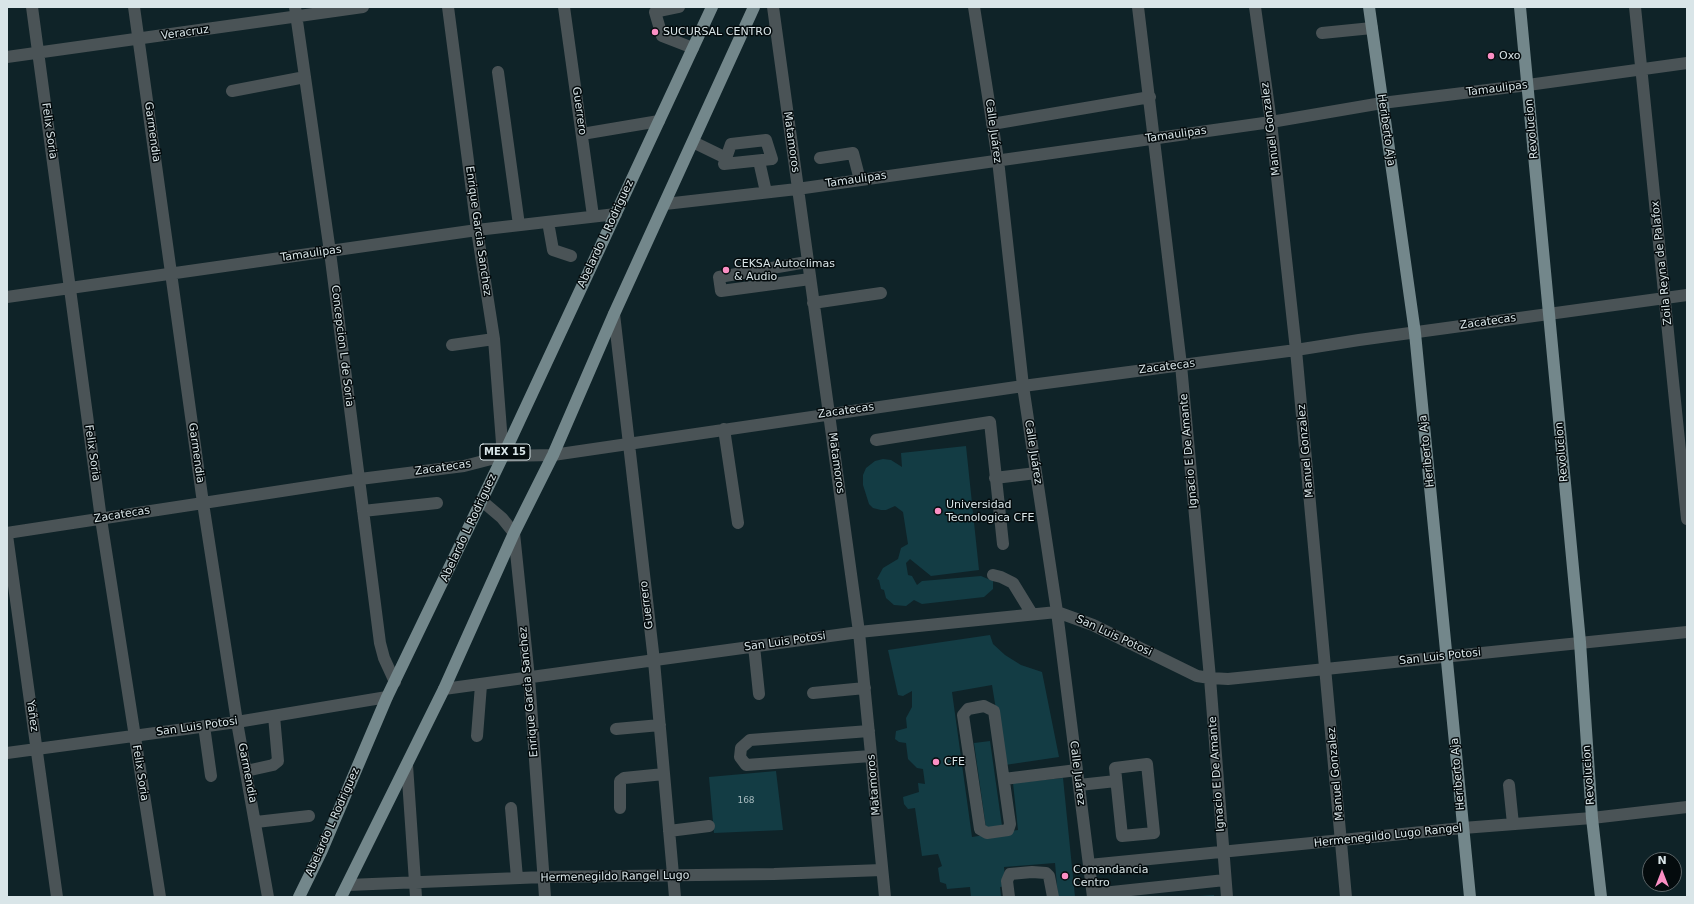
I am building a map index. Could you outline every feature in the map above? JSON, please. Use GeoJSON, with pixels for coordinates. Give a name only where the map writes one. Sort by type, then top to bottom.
{"type":"FeatureCollection","features":[{"type":"Feature","properties":{"kind":"main road","name":"Abelardo L Rodriguez"},"geometry":{"type":"LineString","coordinates":[[299,897],[322,850],[387,697],[504,456],[712,7]]}},
{"type":"Feature","properties":{"kind":"main road"},"geometry":{"type":"LineString","coordinates":[[341,897],[444,690],[514,533],[553,455],[614,314],[754,7]]}},
{"type":"Feature","properties":{"kind":"main road","name":"Heriberto Aja"},"geometry":{"type":"LineString","coordinates":[[1369,7],[1415,333],[1470,897]]}},
{"type":"Feature","properties":{"kind":"main road","name":"Revolucion"},"geometry":{"type":"LineString","coordinates":[[1520,7],[1580,642],[1592,818],[1601,897]]}},
{"type":"Feature","properties":{"kind":"street","name":"Felix Soria"},"geometry":{"type":"LineString","coordinates":[[32,7],[101,518],[160,897]]}},
{"type":"Feature","properties":{"kind":"street","name":"Garmendia"},"geometry":{"type":"LineString","coordinates":[[134,7],[203,503],[237,722],[256,822],[265,897]]}},
{"type":"Feature","properties":{"kind":"street","name":"Veracruz"},"geometry":{"type":"LineString","coordinates":[[7,57],[138,39],[296,12],[363,7]]}},
{"type":"Feature","properties":{"kind":"street","name":"Enrique Garcia Sanchez"},"geometry":{"type":"LineString","coordinates":[[448,7],[477,230],[494,339],[504,456]]}},
{"type":"Feature","properties":{"kind":"street","name":"Guerrero"},"geometry":{"type":"LineString","coordinates":[[564,7],[594,216]]}},
{"type":"Feature","properties":{"kind":"street"},"geometry":{"type":"LineString","coordinates":[[679,7],[655,12],[662,36],[693,48]]}},
{"type":"Feature","properties":{"kind":"street","name":"Matamoros"},"geometry":{"type":"LineString","coordinates":[[773,7],[859,632],[885,897]]}},
{"type":"Feature","properties":{"kind":"street","name":"Calle Juárez"},"geometry":{"type":"LineString","coordinates":[[974,7],[998,160],[1023,386],[1057,612],[1093,896]]}},
{"type":"Feature","properties":{"kind":"street","name":"Ignacio E De Amante"},"geometry":{"type":"LineString","coordinates":[[1138,7],[1155,138],[1181,365],[1210,678],[1227,897]]}},
{"type":"Feature","properties":{"kind":"street","name":"Manuel Gonzalez"},"geometry":{"type":"LineString","coordinates":[[1255,7],[1271,122],[1296,350],[1346,897]]}},
{"type":"Feature","properties":{"kind":"street","name":"Zoila Reyna de Palafox"},"geometry":{"type":"LineString","coordinates":[[1635,7],[1666,298],[1687,519]]}},
{"type":"Feature","properties":{"kind":"street","name":"Concepcion L de Soria"},"geometry":{"type":"LineString","coordinates":[[296,12],[330,252],[380,643],[384,658],[395,682]]}},
{"type":"Feature","properties":{"kind":"street"},"geometry":{"type":"LineString","coordinates":[[1322,33],[1372,28]]}},
{"type":"Feature","properties":{"kind":"street","name":"Tamaulipas"},"geometry":{"type":"LineString","coordinates":[[665,204],[797,189],[1271,122],[1382,103],[1687,63]]}},
{"type":"Feature","properties":{"kind":"street"},"geometry":{"type":"LineString","coordinates":[[498,72],[519,225]]}},
{"type":"Feature","properties":{"kind":"street"},"geometry":{"type":"LineString","coordinates":[[232,91],[305,77]]}},
{"type":"Feature","properties":{"kind":"street"},"geometry":{"type":"LineString","coordinates":[[992,124],[1150,97]]}},
{"type":"Feature","properties":{"kind":"street"},"geometry":{"type":"LineString","coordinates":[[582,134],[659,121]]}},
{"type":"Feature","properties":{"kind":"street"},"geometry":{"type":"LineString","coordinates":[[766,140],[772,159],[759,161],[724,164],[731,144],[766,140]]}},
{"type":"Feature","properties":{"kind":"street"},"geometry":{"type":"LineString","coordinates":[[693,142],[726,158]]}},
{"type":"Feature","properties":{"kind":"street"},"geometry":{"type":"LineString","coordinates":[[820,158],[853,153],[860,180]]}},
{"type":"Feature","properties":{"kind":"street"},"geometry":{"type":"LineString","coordinates":[[759,161],[766,192]]}},
{"type":"Feature","properties":{"kind":"street","name":"Tamaulipas"},"geometry":{"type":"LineString","coordinates":[[7,297],[70,289],[172,272],[330,252],[477,230],[616,214]]}},
{"type":"Feature","properties":{"kind":"street"},"geometry":{"type":"LineString","coordinates":[[548,222],[553,250],[571,256]]}},
{"type":"Feature","properties":{"kind":"street"},"geometry":{"type":"LineString","coordinates":[[808,262],[719,277],[721,291],[810,279]]}},
{"type":"Feature","properties":{"kind":"street"},"geometry":{"type":"LineString","coordinates":[[813,303],[881,294]]}},
{"type":"Feature","properties":{"kind":"street","name":"Zacatecas"},"geometry":{"type":"LineString","coordinates":[[7,534],[101,518],[360,479],[464,466],[504,456],[553,455],[1023,386],[1296,350],[1687,295]]}},
{"type":"Feature","properties":{"kind":"street","name":"Guerrero"},"geometry":{"type":"LineString","coordinates":[[614,314],[627,444],[654,661],[675,897]]}},
{"type":"Feature","properties":{"kind":"street"},"geometry":{"type":"LineString","coordinates":[[452,345],[494,339]]}},
{"type":"Feature","properties":{"kind":"street"},"geometry":{"type":"LineString","coordinates":[[876,440],[990,422],[1003,544]]}},
{"type":"Feature","properties":{"kind":"street"},"geometry":{"type":"LineString","coordinates":[[724,429],[738,523]]}},
{"type":"Feature","properties":{"kind":"street"},"geometry":{"type":"LineString","coordinates":[[995,478],[1036,474]]}},
{"type":"Feature","properties":{"kind":"street"},"geometry":{"type":"LineString","coordinates":[[482,501],[502,518],[514,533]]}},
{"type":"Feature","properties":{"kind":"street"},"geometry":{"type":"LineString","coordinates":[[363,511],[437,503]]}},
{"type":"Feature","properties":{"kind":"street","name":"Enrique Garcia Sanchez"},"geometry":{"type":"LineString","coordinates":[[514,533],[529,678],[546,897]]}},
{"type":"Feature","properties":{"kind":"street","name":"Yañez"},"geometry":{"type":"LineString","coordinates":[[7,534],[57,897]]}},
{"type":"Feature","properties":{"kind":"street"},"geometry":{"type":"LineString","coordinates":[[993,575],[1001,577],[1013,584],[1032,614]]}},
{"type":"Feature","properties":{"kind":"street","name":"San Luis Potosi"},"geometry":{"type":"LineString","coordinates":[[444,690],[859,632],[1057,612],[1093,625],[1197,676],[1228,679],[1687,632]]}},
{"type":"Feature","properties":{"kind":"street"},"geometry":{"type":"LineString","coordinates":[[754,646],[759,694]]}},
{"type":"Feature","properties":{"kind":"street"},"geometry":{"type":"LineString","coordinates":[[477,736],[481,685]]}},
{"type":"Feature","properties":{"kind":"street"},"geometry":{"type":"LineString","coordinates":[[814,693],[865,688]]}},
{"type":"Feature","properties":{"kind":"street","name":"San Luis Potosi"},"geometry":{"type":"LineString","coordinates":[[7,753],[237,722],[387,697]]}},
{"type":"Feature","properties":{"kind":"street"},"geometry":{"type":"LineString","coordinates":[[984,706],[994,711],[1004,779],[1010,824],[1008,830],[987,833],[980,829],[963,715],[968,709],[984,706]]}},
{"type":"Feature","properties":{"kind":"street"},"geometry":{"type":"LineString","coordinates":[[246,771],[273,765],[278,761],[274,716]]}},
{"type":"Feature","properties":{"kind":"street"},"geometry":{"type":"LineString","coordinates":[[616,729],[660,725]]}},
{"type":"Feature","properties":{"kind":"street"},"geometry":{"type":"LineString","coordinates":[[204,726],[211,776]]}},
{"type":"Feature","properties":{"kind":"street"},"geometry":{"type":"LineString","coordinates":[[869,731],[750,740],[741,748],[740,757],[746,766],[872,756]]}},
{"type":"Feature","properties":{"kind":"street"},"geometry":{"type":"LineString","coordinates":[[1147,764],[1154,833],[1122,836],[1116,781],[1114,768],[1147,764]]}},
{"type":"Feature","properties":{"kind":"street"},"geometry":{"type":"LineString","coordinates":[[407,765],[416,897]]}},
{"type":"Feature","properties":{"kind":"street"},"geometry":{"type":"LineString","coordinates":[[1004,779],[1077,770]]}},
{"type":"Feature","properties":{"kind":"street"},"geometry":{"type":"LineString","coordinates":[[620,808],[620,781],[624,778],[664,774]]}},
{"type":"Feature","properties":{"kind":"street"},"geometry":{"type":"LineString","coordinates":[[1079,785],[1116,781]]}},
{"type":"Feature","properties":{"kind":"street"},"geometry":{"type":"LineString","coordinates":[[1509,785],[1513,824]]}},
{"type":"Feature","properties":{"kind":"street","name":"Hermenegildo Lugo Rangel"},"geometry":{"type":"LineString","coordinates":[[1088,865],[1463,828],[1592,818],[1687,807]]}},
{"type":"Feature","properties":{"kind":"street"},"geometry":{"type":"LineString","coordinates":[[511,808],[517,878]]}},
{"type":"Feature","properties":{"kind":"street"},"geometry":{"type":"LineString","coordinates":[[256,822],[308,816]]}},
{"type":"Feature","properties":{"kind":"street"},"geometry":{"type":"LineString","coordinates":[[669,831],[710,826]]}},
{"type":"Feature","properties":{"kind":"street","name":"Hermenegildo Rangel Lugo"},"geometry":{"type":"LineString","coordinates":[[348,885],[544,877],[673,876],[882,870]]}},
{"type":"Feature","properties":{"kind":"street"},"geometry":{"type":"LineString","coordinates":[[1009,897],[1007,881],[1010,874],[1032,872],[1046,873],[1049,876],[1053,897]]}},
{"type":"Feature","properties":{"kind":"street"},"geometry":{"type":"LineString","coordinates":[[1093,896],[1226,880]]}},
{"type":"Feature","properties":{"kind":"building","name":"Universidad Tecnologica CFE"},"geometry":{"type":"Polygon","coordinates":[[[966,446],[979,570],[931,576],[910,559],[906,563],[908,575],[912,576],[917,585],[922,581],[981,576],[993,581],[993,589],[984,597],[922,604],[914,600],[906,606],[894,605],[886,598],[884,590],[881,589],[879,580],[877,579],[883,568],[898,559],[901,548],[908,544],[903,512],[895,506],[886,510],[881,510],[873,508],[869,504],[863,485],[863,475],[866,468],[875,461],[883,459],[891,460],[902,467],[901,453],[966,446]]]}},
{"type":"Feature","properties":{"kind":"building","name":"CFE"},"geometry":{"type":"Polygon","coordinates":[[[990,635],[993,644],[1005,655],[1021,665],[1042,672],[1059,757],[1005,765],[992,685],[952,692],[972,837],[1018,830],[1013,783],[1063,778],[1075,897],[1058,897],[1055,863],[1004,867],[1006,886],[1000,887],[1001,897],[971,897],[970,887],[947,889],[946,884],[940,882],[938,868],[942,866],[938,854],[922,856],[915,808],[908,809],[904,804],[903,797],[919,792],[918,783],[925,784],[923,769],[917,768],[908,759],[906,743],[899,742],[895,739],[896,731],[907,728],[906,718],[912,707],[912,691],[903,696],[898,695],[888,650],[990,635]]]}},
{"type":"Feature","properties":{"kind":"building"},"geometry":{"type":"Polygon","coordinates":[[[990,741],[1002,826],[986,828],[974,743],[990,741]]]}},
{"type":"Feature","properties":{"kind":"building"},"geometry":{"type":"Polygon","coordinates":[[[776,771],[783,830],[714,833],[709,777],[776,771]]]}},
{"type":"Feature","properties":{"kind":"building"},"geometry":{"type":"Polygon","coordinates":[[[1214,895],[1214,897],[1199,897],[1199,896],[1214,895]]]}},
{"type":"Feature","properties":{"kind":"place","name":"SUCURSAL CENTRO"},"geometry":{"type":"Point","coordinates":[655,32]}},
{"type":"Feature","properties":{"kind":"place","name":"Oxo"},"geometry":{"type":"Point","coordinates":[1491,56]}},
{"type":"Feature","properties":{"kind":"place","name":"CEKSA Autoclimas & Audio"},"geometry":{"type":"Point","coordinates":[726,270]}},
{"type":"Feature","properties":{"kind":"place","name":"Universidad Tecnologica CFE"},"geometry":{"type":"Point","coordinates":[938,511]}},
{"type":"Feature","properties":{"kind":"place","name":"CFE"},"geometry":{"type":"Point","coordinates":[936,762]}},
{"type":"Feature","properties":{"kind":"place","name":"Comandancia Centro"},"geometry":{"type":"Point","coordinates":[1065,876]}}]}
